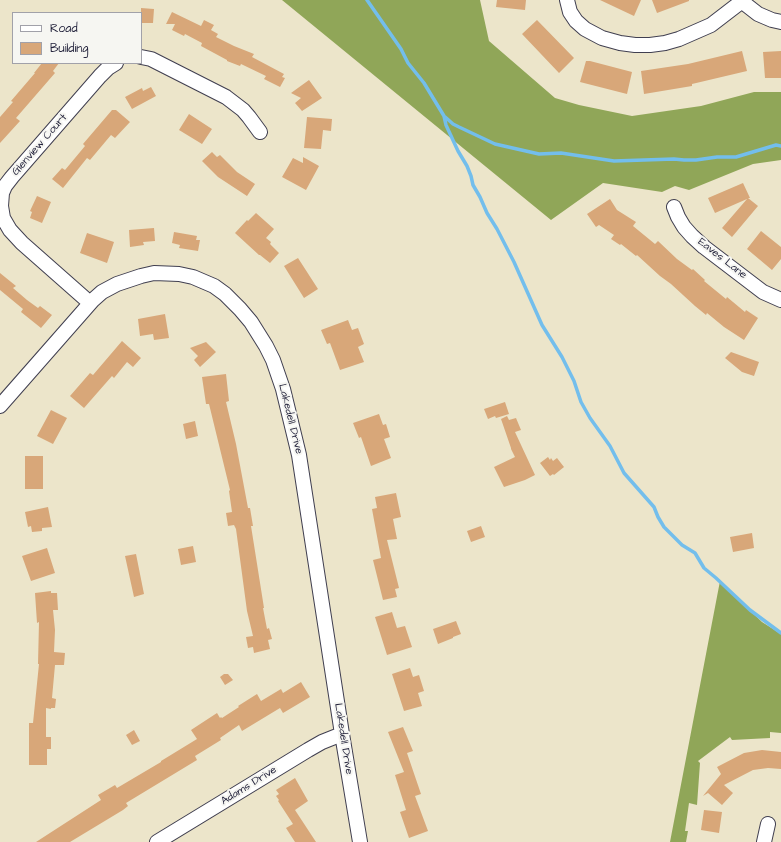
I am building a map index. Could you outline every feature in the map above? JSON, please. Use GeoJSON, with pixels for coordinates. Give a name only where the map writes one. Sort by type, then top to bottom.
{"type":"FeatureCollection","features":[{"type":"Feature","properties":{"kind":"street"},"geometry":{"type":"LineString","coordinates":[[567,0],[570,12],[576,21],[585,29],[602,38],[635,45],[680,39],[719,19],[740,1],[758,14],[781,22]]}},
{"type":"Feature","properties":{"kind":"street"},"geometry":{"type":"LineString","coordinates":[[142,57],[151,59],[226,97],[243,110],[260,132]]}},
{"type":"Feature","properties":{"kind":"street","name":"Glenview Court"},"geometry":{"type":"LineString","coordinates":[[90,303],[22,243],[10,230],[1,212],[2,193],[12,177],[100,76],[114,64]]}},
{"type":"Feature","properties":{"kind":"street","name":"Eaves Lane"},"geometry":{"type":"LineString","coordinates":[[674,207],[684,227],[692,236],[763,292],[781,300]]}},
{"type":"Feature","properties":{"kind":"street","name":"Lakedell Drive"},"geometry":{"type":"LineString","coordinates":[[0,406],[90,303],[102,292],[117,284],[154,273],[179,274],[193,277],[206,282],[225,294],[251,322],[273,360],[283,389],[299,454],[360,842]]}},
{"type":"Feature","properties":{"kind":"street","name":"Adams Drive"},"geometry":{"type":"LineString","coordinates":[[157,842],[308,750],[322,742],[342,734]]}},
{"type":"Feature","properties":{"kind":"street"},"geometry":{"type":"LineString","coordinates":[[764,842],[768,824]]}},
{"type":"Feature","properties":{"kind":"green space"},"geometry":{"type":"Polygon","coordinates":[[[282,0],[480,0],[489,41],[555,98],[579,105],[632,116],[701,106],[754,92],[781,92],[781,160],[753,164],[689,190],[675,186],[662,192],[603,183],[551,220],[282,0]]]}},
{"type":"Feature","properties":{"kind":"green space"},"geometry":{"type":"Polygon","coordinates":[[[720,581],[762,622],[781,634],[781,733],[770,732],[770,738],[732,740],[730,737],[698,761],[700,763],[697,805],[689,803],[685,831],[688,831],[686,842],[670,842],[720,581]]]}},
{"type":"Feature","properties":{"kind":"building"},"geometry":{"type":"Polygon","coordinates":[[[497,0],[526,0],[525,10],[496,7],[497,0]]]}},
{"type":"Feature","properties":{"kind":"building"},"geometry":{"type":"Polygon","coordinates":[[[600,0],[641,0],[634,16],[600,0]]]}},
{"type":"Feature","properties":{"kind":"building"},"geometry":{"type":"Polygon","coordinates":[[[652,0],[689,0],[689,1],[657,13],[652,0]]]}},
{"type":"Feature","properties":{"kind":"building"},"geometry":{"type":"Polygon","coordinates":[[[141,8],[154,9],[153,23],[142,23],[141,8]]]}},
{"type":"Feature","properties":{"kind":"building"},"geometry":{"type":"Polygon","coordinates":[[[172,12],[201,26],[204,20],[214,25],[211,30],[218,34],[216,37],[254,54],[252,57],[284,74],[282,77],[285,78],[280,87],[264,79],[266,76],[241,64],[240,66],[227,61],[201,46],[202,43],[185,34],[184,36],[172,30],[175,24],[166,24],[172,12]]]}},
{"type":"Feature","properties":{"kind":"building"},"geometry":{"type":"Polygon","coordinates":[[[537,20],[574,58],[559,73],[522,34],[537,20]]]}},
{"type":"Feature","properties":{"kind":"building"},"geometry":{"type":"Polygon","coordinates":[[[742,51],[747,71],[692,84],[692,86],[644,94],[641,71],[688,64],[742,51]]]}},
{"type":"Feature","properties":{"kind":"building"},"geometry":{"type":"Polygon","coordinates":[[[781,51],[781,78],[765,78],[763,52],[781,51]]]}},
{"type":"Feature","properties":{"kind":"building"},"geometry":{"type":"Polygon","coordinates":[[[586,61],[632,72],[627,94],[580,82],[586,61]]]}},
{"type":"Feature","properties":{"kind":"building"},"geometry":{"type":"Polygon","coordinates":[[[41,64],[58,64],[53,71],[55,73],[16,118],[20,121],[0,143],[0,117],[41,64]]]}},
{"type":"Feature","properties":{"kind":"building"},"geometry":{"type":"Polygon","coordinates":[[[309,80],[322,98],[302,111],[295,103],[301,98],[291,93],[309,80]]]}},
{"type":"Feature","properties":{"kind":"building"},"geometry":{"type":"Polygon","coordinates":[[[151,87],[156,96],[132,109],[125,97],[142,88],[143,91],[151,87]]]}},
{"type":"Feature","properties":{"kind":"building"},"geometry":{"type":"Polygon","coordinates":[[[112,110],[116,110],[130,122],[115,138],[111,135],[90,160],[87,158],[63,188],[52,179],[62,168],[65,170],[85,146],[83,144],[112,110]]]}},
{"type":"Feature","properties":{"kind":"building"},"geometry":{"type":"Polygon","coordinates":[[[189,114],[212,129],[202,144],[179,130],[189,114]]]}},
{"type":"Feature","properties":{"kind":"building"},"geometry":{"type":"Polygon","coordinates":[[[307,117],[332,119],[331,131],[323,130],[321,149],[304,148],[307,117]]]}},
{"type":"Feature","properties":{"kind":"building"},"geometry":{"type":"Polygon","coordinates":[[[212,152],[217,157],[220,155],[237,172],[255,184],[247,196],[218,177],[202,161],[212,152]]]}},
{"type":"Feature","properties":{"kind":"building"},"geometry":{"type":"Polygon","coordinates":[[[303,157],[319,166],[306,190],[282,177],[293,158],[303,163],[303,157]]]}},
{"type":"Feature","properties":{"kind":"building"},"geometry":{"type":"Polygon","coordinates":[[[743,183],[750,198],[748,198],[758,206],[732,237],[722,228],[747,199],[715,213],[708,198],[743,183]]]}},
{"type":"Feature","properties":{"kind":"building"},"geometry":{"type":"Polygon","coordinates":[[[37,196],[51,202],[42,223],[30,218],[32,212],[30,211],[37,196]]]}},
{"type":"Feature","properties":{"kind":"building"},"geometry":{"type":"Polygon","coordinates":[[[610,199],[617,210],[636,222],[633,226],[655,244],[658,241],[677,259],[692,270],[693,269],[705,280],[704,281],[726,299],[727,297],[745,312],[746,310],[758,318],[744,340],[724,327],[707,313],[706,315],[637,255],[636,256],[621,244],[620,245],[611,239],[614,235],[599,225],[596,227],[587,214],[610,199]]]}},
{"type":"Feature","properties":{"kind":"building"},"geometry":{"type":"Polygon","coordinates":[[[256,213],[274,229],[266,238],[279,253],[270,263],[235,233],[256,213]]]}},
{"type":"Feature","properties":{"kind":"building"},"geometry":{"type":"Polygon","coordinates":[[[154,228],[155,241],[143,242],[144,245],[130,247],[129,230],[154,228]]]}},
{"type":"Feature","properties":{"kind":"building"},"geometry":{"type":"Polygon","coordinates":[[[761,231],[781,247],[781,259],[772,270],[747,249],[761,231]]]}},
{"type":"Feature","properties":{"kind":"building"},"geometry":{"type":"Polygon","coordinates":[[[174,232],[197,236],[196,240],[200,240],[198,251],[179,248],[180,245],[172,243],[174,232]]]}},
{"type":"Feature","properties":{"kind":"building"},"geometry":{"type":"Polygon","coordinates":[[[87,233],[114,242],[107,263],[80,253],[87,233]]]}},
{"type":"Feature","properties":{"kind":"building"},"geometry":{"type":"Polygon","coordinates":[[[298,258],[318,289],[304,298],[284,266],[298,258]]]}},
{"type":"Feature","properties":{"kind":"building"},"geometry":{"type":"Polygon","coordinates":[[[0,273],[16,286],[13,288],[27,300],[38,308],[40,306],[52,315],[41,328],[21,312],[23,309],[0,290],[0,273]]]}},
{"type":"Feature","properties":{"kind":"building"},"geometry":{"type":"Polygon","coordinates":[[[165,314],[169,338],[154,340],[153,334],[140,336],[138,319],[165,314]]]}},
{"type":"Feature","properties":{"kind":"building"},"geometry":{"type":"Polygon","coordinates":[[[348,320],[352,330],[358,328],[364,344],[358,347],[364,362],[340,370],[330,343],[327,344],[321,330],[348,320]]]}},
{"type":"Feature","properties":{"kind":"building"},"geometry":{"type":"Polygon","coordinates":[[[122,341],[141,358],[133,367],[127,362],[114,378],[112,376],[84,408],[70,396],[90,373],[93,375],[122,341]]]}},
{"type":"Feature","properties":{"kind":"building"},"geometry":{"type":"Polygon","coordinates":[[[206,342],[216,352],[200,367],[194,360],[198,356],[190,348],[206,342]]]}},
{"type":"Feature","properties":{"kind":"building"},"geometry":{"type":"Polygon","coordinates":[[[731,352],[759,362],[754,376],[742,372],[725,358],[731,352]]]}},
{"type":"Feature","properties":{"kind":"building"},"geometry":{"type":"Polygon","coordinates":[[[226,374],[229,401],[226,402],[236,444],[248,508],[250,508],[253,526],[251,526],[263,608],[267,629],[269,628],[272,639],[268,640],[270,649],[254,653],[253,647],[248,648],[246,637],[253,636],[247,611],[236,529],[234,525],[228,526],[226,513],[232,512],[230,490],[209,404],[206,404],[202,377],[226,374]]]}},
{"type":"Feature","properties":{"kind":"building"},"geometry":{"type":"Polygon","coordinates":[[[505,402],[509,414],[496,418],[495,416],[488,419],[484,409],[505,402]]]}},
{"type":"Feature","properties":{"kind":"building"},"geometry":{"type":"Polygon","coordinates":[[[51,410],[67,418],[53,444],[37,436],[51,410]]]}},
{"type":"Feature","properties":{"kind":"building"},"geometry":{"type":"Polygon","coordinates":[[[379,414],[383,425],[386,424],[390,437],[384,439],[391,458],[371,466],[361,437],[359,438],[353,423],[379,414]]]}},
{"type":"Feature","properties":{"kind":"building"},"geometry":{"type":"Polygon","coordinates":[[[507,416],[509,420],[516,418],[521,430],[515,432],[535,475],[504,487],[494,467],[515,457],[501,419],[507,416]]]}},
{"type":"Feature","properties":{"kind":"building"},"geometry":{"type":"Polygon","coordinates":[[[195,421],[198,436],[186,439],[183,424],[195,421]]]}},
{"type":"Feature","properties":{"kind":"building"},"geometry":{"type":"Polygon","coordinates":[[[25,456],[43,456],[43,489],[25,489],[25,456]]]}},
{"type":"Feature","properties":{"kind":"building"},"geometry":{"type":"Polygon","coordinates":[[[548,457],[553,461],[557,458],[564,467],[554,475],[553,474],[550,476],[540,463],[548,457]]]}},
{"type":"Feature","properties":{"kind":"building"},"geometry":{"type":"Polygon","coordinates":[[[396,493],[401,517],[393,519],[397,539],[387,540],[399,588],[395,589],[397,597],[383,600],[373,560],[381,558],[372,509],[377,508],[375,497],[396,493]]]}},
{"type":"Feature","properties":{"kind":"building"},"geometry":{"type":"Polygon","coordinates":[[[48,507],[52,527],[42,528],[42,531],[32,532],[31,526],[28,527],[25,512],[48,507]]]}},
{"type":"Feature","properties":{"kind":"building"},"geometry":{"type":"Polygon","coordinates":[[[481,526],[485,537],[471,542],[467,531],[481,526]]]}},
{"type":"Feature","properties":{"kind":"building"},"geometry":{"type":"Polygon","coordinates":[[[752,533],[754,548],[733,552],[730,537],[752,533]]]}},
{"type":"Feature","properties":{"kind":"building"},"geometry":{"type":"Polygon","coordinates":[[[193,546],[196,562],[181,565],[178,549],[193,546]]]}},
{"type":"Feature","properties":{"kind":"building"},"geometry":{"type":"Polygon","coordinates":[[[47,548],[55,573],[31,581],[22,556],[47,548]]]}},
{"type":"Feature","properties":{"kind":"building"},"geometry":{"type":"Polygon","coordinates":[[[136,554],[144,594],[134,597],[125,556],[136,554]]]}},
{"type":"Feature","properties":{"kind":"building"},"geometry":{"type":"Polygon","coordinates":[[[51,591],[51,593],[57,593],[58,610],[53,610],[55,630],[54,652],[65,653],[64,665],[55,665],[52,698],[56,699],[55,708],[46,708],[46,737],[51,737],[51,749],[47,749],[47,765],[29,765],[29,723],[33,723],[39,664],[39,622],[37,623],[35,593],[51,591]]]}},
{"type":"Feature","properties":{"kind":"building"},"geometry":{"type":"Polygon","coordinates":[[[392,612],[397,628],[405,626],[412,647],[387,655],[375,617],[392,612]]]}},
{"type":"Feature","properties":{"kind":"building"},"geometry":{"type":"Polygon","coordinates":[[[456,621],[461,634],[438,644],[433,629],[456,621]]]}},
{"type":"Feature","properties":{"kind":"building"},"geometry":{"type":"Polygon","coordinates":[[[410,668],[413,677],[419,675],[424,691],[418,693],[422,706],[404,711],[392,674],[410,668]]]}},
{"type":"Feature","properties":{"kind":"building"},"geometry":{"type":"Polygon","coordinates":[[[224,674],[228,674],[233,680],[225,685],[220,677],[224,674]]]}},
{"type":"Feature","properties":{"kind":"building"},"geometry":{"type":"Polygon","coordinates":[[[301,682],[310,697],[283,713],[280,708],[242,731],[239,725],[220,738],[221,740],[195,756],[197,760],[126,803],[128,806],[123,810],[70,842],[36,842],[101,800],[98,795],[115,785],[117,788],[197,739],[191,730],[217,713],[220,718],[222,718],[257,694],[261,701],[281,689],[283,693],[301,682]]]}},
{"type":"Feature","properties":{"kind":"building"},"geometry":{"type":"Polygon","coordinates":[[[403,727],[413,751],[407,753],[421,794],[415,796],[428,831],[409,838],[400,812],[406,810],[395,775],[404,772],[388,732],[403,727]]]}},
{"type":"Feature","properties":{"kind":"building"},"geometry":{"type":"Polygon","coordinates":[[[134,730],[140,741],[132,745],[126,735],[134,730]]]}},
{"type":"Feature","properties":{"kind":"building"},"geometry":{"type":"Polygon","coordinates":[[[762,750],[781,752],[781,769],[768,768],[753,770],[724,785],[733,793],[722,805],[708,793],[703,796],[721,774],[717,767],[744,753],[762,750]]]}},
{"type":"Feature","properties":{"kind":"building"},"geometry":{"type":"Polygon","coordinates":[[[295,778],[308,801],[295,810],[316,842],[295,842],[286,828],[293,824],[278,801],[279,800],[276,796],[279,794],[276,790],[295,778]]]}},
{"type":"Feature","properties":{"kind":"building"},"geometry":{"type":"Polygon","coordinates":[[[704,810],[722,812],[719,833],[701,830],[704,810]]]}},
{"type":"Feature","properties":{"kind":"waterway"},"geometry":{"type":"LineString","coordinates":[[367,0],[401,49],[408,63],[424,83],[444,116],[453,124],[495,144],[539,154],[561,153],[614,161],[674,159],[696,160],[717,157],[736,157],[776,145],[781,146]]}},
{"type":"Feature","properties":{"kind":"waterway"},"geometry":{"type":"LineString","coordinates":[[444,116],[446,125],[467,166],[473,185],[514,262],[542,325],[562,357],[574,381],[581,402],[590,418],[610,446],[624,473],[654,507],[664,527],[682,545],[695,553],[704,568],[750,610],[781,633]]}}]}
